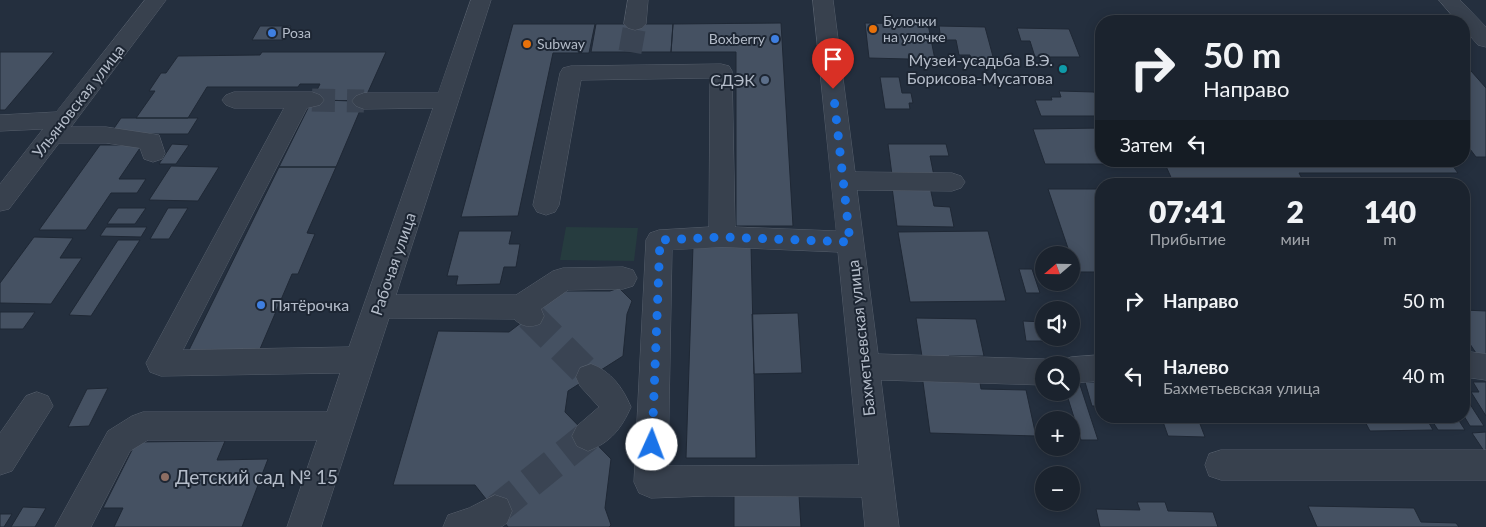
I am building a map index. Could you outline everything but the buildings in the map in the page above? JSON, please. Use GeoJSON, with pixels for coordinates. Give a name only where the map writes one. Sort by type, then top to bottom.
{"type":"FeatureCollection","features":[{"type":"Feature","properties":{"kind":"street","name":"Ульяновская улица"},"geometry":{"type":"LineString","coordinates":[[0,202],[156,0]]}},
{"type":"Feature","properties":{"kind":"street","name":"Рабочая улица"},"geometry":{"type":"LineString","coordinates":[[304,527],[482,0]]}},
{"type":"Feature","properties":{"kind":"street"},"geometry":{"type":"LineString","coordinates":[[634,24],[638,0]]}},
{"type":"Feature","properties":{"kind":"street","name":"Бахметьевская улица"},"geometry":{"type":"LineString","coordinates":[[823,0],[882,527]]}},
{"type":"Feature","properties":{"kind":"street"},"geometry":{"type":"LineString","coordinates":[[1449,0],[1463,15]]}},
{"type":"Feature","properties":{"kind":"street"},"geometry":{"type":"LineString","coordinates":[[1470,23],[1486,40]]}},
{"type":"Feature","properties":{"kind":"street"},"geometry":{"type":"LineString","coordinates":[[546,205],[572,73],[630,62],[721,71],[722,237]]}},
{"type":"Feature","properties":{"kind":"street"},"geometry":{"type":"LineString","coordinates":[[234,100],[305,101],[161,362],[360,360]]}},
{"type":"Feature","properties":{"kind":"street"},"geometry":{"type":"LineString","coordinates":[[364,100],[448,100]]}},
{"type":"Feature","properties":{"kind":"street"},"geometry":{"type":"LineString","coordinates":[[0,123],[58,128],[150,141],[153,153]]}},
{"type":"Feature","properties":{"kind":"street"},"geometry":{"type":"LineString","coordinates":[[844,181],[952,182]]}},
{"type":"Feature","properties":{"kind":"street"},"geometry":{"type":"LineString","coordinates":[[850,242],[722,237],[660,240],[651,482],[707,480],[877,481]]}},
{"type":"Feature","properties":{"kind":"street"},"geometry":{"type":"LineString","coordinates":[[378,306],[525,312],[563,279],[623,278]]}},
{"type":"Feature","properties":{"kind":"street"},"geometry":{"type":"LineString","coordinates":[[1470,365],[1486,368]]}},
{"type":"Feature","properties":{"kind":"street"},"geometry":{"type":"LineString","coordinates":[[864,367],[1035,372]]}},
{"type":"Feature","properties":{"kind":"street"},"geometry":{"type":"LineString","coordinates":[[1080,369],[1095,368]]}},
{"type":"Feature","properties":{"kind":"street"},"geometry":{"type":"LineString","coordinates":[[588,436],[610,418],[615,407],[611,397],[591,377]]}},
{"type":"Feature","properties":{"kind":"street"},"geometry":{"type":"LineString","coordinates":[[0,460],[37,406]]}},
{"type":"Feature","properties":{"kind":"street"},"geometry":{"type":"LineString","coordinates":[[72,527],[119,440],[144,426],[338,426]]}},
{"type":"Feature","properties":{"kind":"street"},"geometry":{"type":"LineString","coordinates":[[1220,465],[1486,465]]}},
{"type":"Feature","properties":{"kind":"street"},"geometry":{"type":"LineString","coordinates":[[460,527],[478,522],[495,511]]}},
{"type":"Feature","properties":{"kind":"street"},"geometry":{"type":"LineString","coordinates":[[304,527],[322,527]]}},
{"type":"Feature","properties":{"kind":"green space"},"geometry":{"type":"Polygon","coordinates":[[[566,227],[638,228],[634,261],[560,260],[566,227]]]}},
{"type":"Feature","properties":{"kind":"tunnel"},"geometry":{"type":"LineString","coordinates":[[630,52],[635,24]]}},
{"type":"Feature","properties":{"kind":"tunnel"},"geometry":{"type":"LineString","coordinates":[[312,100],[364,101]]}},
{"type":"Feature","properties":{"kind":"tunnel"},"geometry":{"type":"LineString","coordinates":[[530,316],[591,377]]}},
{"type":"Feature","properties":{"kind":"tunnel"},"geometry":{"type":"LineString","coordinates":[[495,511],[588,436]]}},
{"type":"Feature","properties":{"kind":"place","name":"Булочки на улочке"},"geometry":{"type":"Point","coordinates":[873,29]}},
{"type":"Feature","properties":{"kind":"place","name":"Роза"},"geometry":{"type":"Point","coordinates":[272,33]}},
{"type":"Feature","properties":{"kind":"place","name":"Boxberry"},"geometry":{"type":"Point","coordinates":[775,39]}},
{"type":"Feature","properties":{"kind":"place","name":"Subway"},"geometry":{"type":"Point","coordinates":[527,44]}},
{"type":"Feature","properties":{"kind":"place","name":"Музей-усадьба В.Э. Борисова-Мусатова"},"geometry":{"type":"Point","coordinates":[1063,69]}},
{"type":"Feature","properties":{"kind":"place","name":"СДЭК"},"geometry":{"type":"Point","coordinates":[765,80]}},
{"type":"Feature","properties":{"kind":"place","name":"Пятёрочка"},"geometry":{"type":"Point","coordinates":[261,305]}},
{"type":"Feature","properties":{"kind":"place","name":"Детский сад № 15"},"geometry":{"type":"Point","coordinates":[165,477]}},
{"type":"Feature","properties":{"kind":"route"},"geometry":{"type":"LineString","coordinates":[[652,445],[660,240],[722,237],[850,242],[833,89]]}}]}
